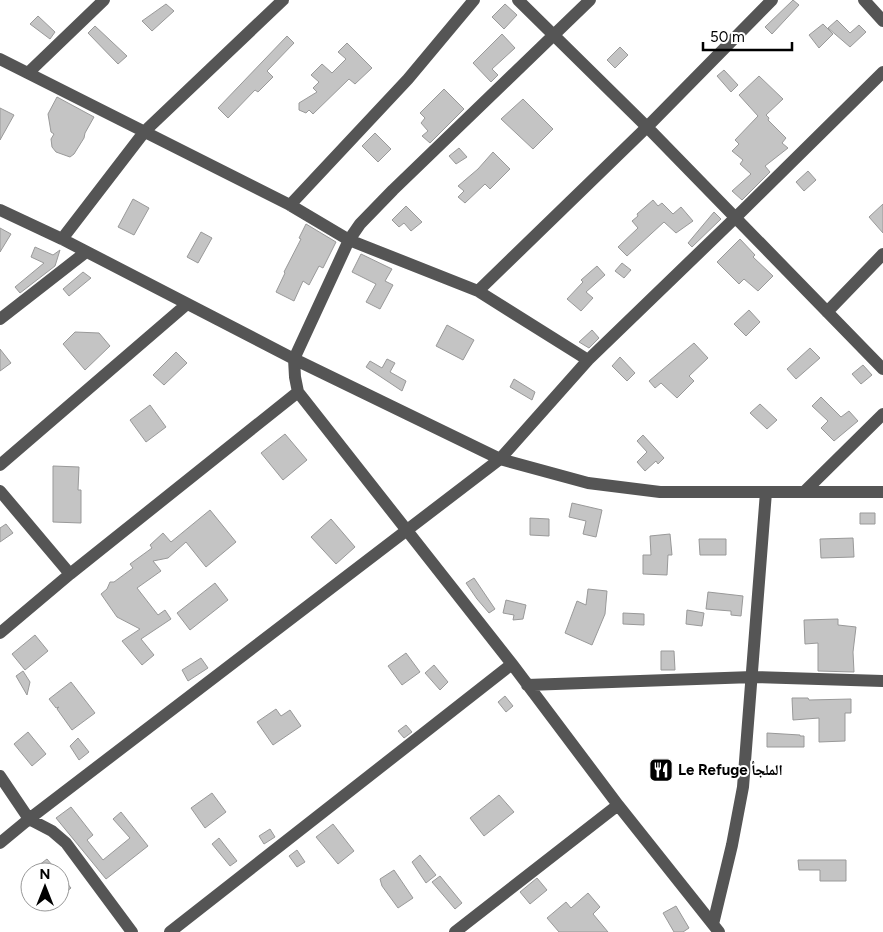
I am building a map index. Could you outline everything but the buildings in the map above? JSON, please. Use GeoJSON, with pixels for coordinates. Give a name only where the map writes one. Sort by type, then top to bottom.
{"type":"FeatureCollection","features":[{"type":"Feature","properties":{"kind":"street"},"geometry":{"type":"LineString","coordinates":[[28,73],[104,0]]}},
{"type":"Feature","properties":{"kind":"street"},"geometry":{"type":"LineString","coordinates":[[62,239],[145,131],[283,0]]}},
{"type":"Feature","properties":{"kind":"street"},"geometry":{"type":"LineString","coordinates":[[290,205],[408,79],[474,0]]}},
{"type":"Feature","properties":{"kind":"street"},"geometry":{"type":"LineString","coordinates":[[518,0],[647,127],[883,368]]}},
{"type":"Feature","properties":{"kind":"street"},"geometry":{"type":"LineString","coordinates":[[590,0],[360,224],[349,240],[294,359],[295,377],[298,392],[512,664],[618,805],[716,928]]}},
{"type":"Feature","properties":{"kind":"street"},"geometry":{"type":"LineString","coordinates":[[478,291],[647,127],[772,0]]}},
{"type":"Feature","properties":{"kind":"street"},"geometry":{"type":"LineString","coordinates":[[864,0],[883,21]]}},
{"type":"Feature","properties":{"kind":"street"},"geometry":{"type":"LineString","coordinates":[[0,59],[290,205],[349,240],[478,291],[588,360]]}},
{"type":"Feature","properties":{"kind":"street"},"geometry":{"type":"LineString","coordinates":[[0,843],[500,459],[588,360],[883,72]]}},
{"type":"Feature","properties":{"kind":"street"},"geometry":{"type":"LineString","coordinates":[[0,210],[62,239],[294,359],[500,459],[558,476],[619,488],[660,492],[883,492]]}},
{"type":"Feature","properties":{"kind":"street"},"geometry":{"type":"LineString","coordinates":[[0,319],[86,252]]}},
{"type":"Feature","properties":{"kind":"street"},"geometry":{"type":"LineString","coordinates":[[827,312],[883,254]]}},
{"type":"Feature","properties":{"kind":"street"},"geometry":{"type":"LineString","coordinates":[[0,465],[187,304]]}},
{"type":"Feature","properties":{"kind":"street"},"geometry":{"type":"LineString","coordinates":[[0,633],[70,574],[298,392]]}},
{"type":"Feature","properties":{"kind":"street"},"geometry":{"type":"LineString","coordinates":[[804,492],[883,414]]}},
{"type":"Feature","properties":{"kind":"street"},"geometry":{"type":"LineString","coordinates":[[0,491],[70,574]]}},
{"type":"Feature","properties":{"kind":"street"},"geometry":{"type":"LineString","coordinates":[[716,928],[743,787],[766,492]]}},
{"type":"Feature","properties":{"kind":"street"},"geometry":{"type":"LineString","coordinates":[[170,932],[512,664]]}},
{"type":"Feature","properties":{"kind":"street"},"geometry":{"type":"LineString","coordinates":[[527,685],[753,677],[883,681]]}},
{"type":"Feature","properties":{"kind":"street"},"geometry":{"type":"LineString","coordinates":[[0,776],[29,819],[52,831],[66,843],[132,932]]}},
{"type":"Feature","properties":{"kind":"street"},"geometry":{"type":"LineString","coordinates":[[455,932],[618,805]]}},
{"type":"Feature","properties":{"kind":"place","name":"Le Refuge الملجأ"},"geometry":{"type":"Point","coordinates":[661,770]}}]}
